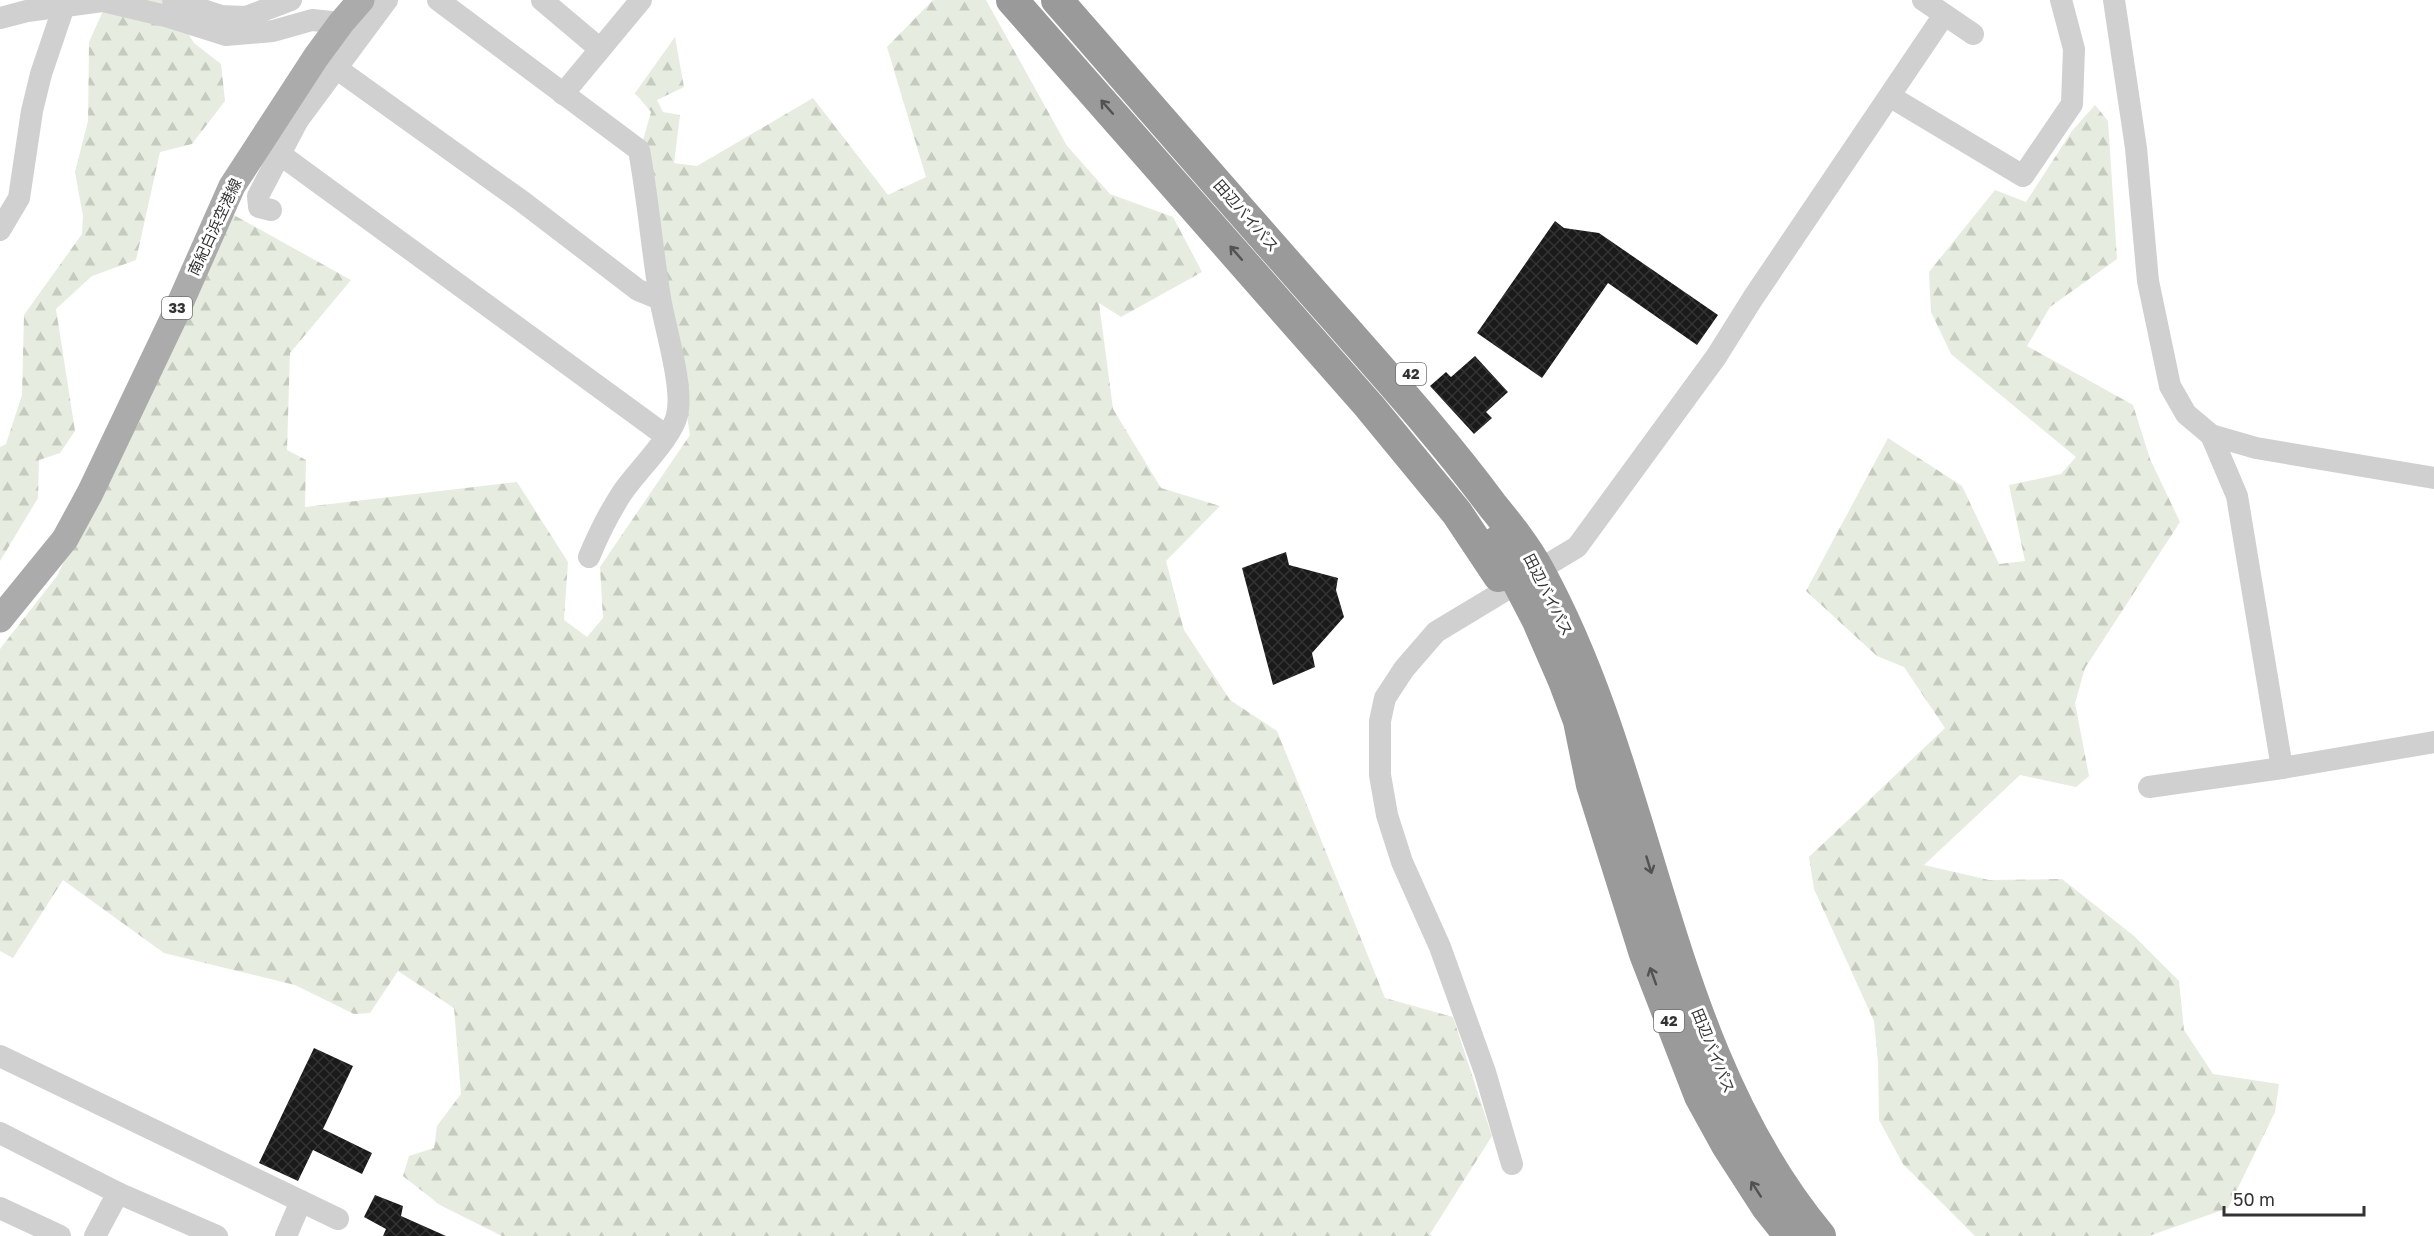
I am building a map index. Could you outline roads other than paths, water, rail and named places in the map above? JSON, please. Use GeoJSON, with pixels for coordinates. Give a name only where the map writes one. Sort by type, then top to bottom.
{"type":"FeatureCollection","features":[{"type":"Feature","properties":{"kind":"highway","name":"42"},"geometry":{"type":"LineString","coordinates":[[1012,0],[1370,406],[1457,513],[1490,560],[1529,576],[1538,537],[1514,502],[1452,422],[1086,0]]}},
{"type":"Feature","properties":{"kind":"highway","name":"田辺バイパス"},"geometry":{"type":"LineString","coordinates":[[1041,0],[1246,226]]}},
{"type":"Feature","properties":{"kind":"highway","name":"田辺バイパス"},"geometry":{"type":"LineString","coordinates":[[1057,0],[1432,452],[1503,551],[1529,576],[1568,596],[1601,682],[1632,809],[1704,1032],[1734,1103],[1800,1212],[1820,1236]]}},
{"type":"Feature","properties":{"kind":"highway","name":"田辺バイパス"},"geometry":{"type":"LineString","coordinates":[[1529,576],[1579,721],[1592,785],[1645,954],[1700,1096],[1744,1171],[1790,1236]]}},
{"type":"Feature","properties":{"kind":"main road","name":"南紀白浜空港線"},"geometry":{"type":"LineString","coordinates":[[0,619],[65,539],[90,493],[174,317],[232,186],[341,23],[361,0]]}},
{"type":"Feature","properties":{"kind":"street"},"geometry":{"type":"LineString","coordinates":[[0,18],[103,0],[166,16],[226,35],[273,31],[312,20],[341,23]]}},
{"type":"Feature","properties":{"kind":"street"},"geometry":{"type":"LineString","coordinates":[[173,0],[221,16],[246,17],[291,0]]}},
{"type":"Feature","properties":{"kind":"street"},"geometry":{"type":"LineString","coordinates":[[271,210],[259,207],[258,196],[298,120],[387,0]]}},
{"type":"Feature","properties":{"kind":"street"},"geometry":{"type":"LineString","coordinates":[[438,0],[639,150],[648,200],[660,299],[677,385],[677,415],[666,436],[622,493],[600,531],[589,558]]}},
{"type":"Feature","properties":{"kind":"street"},"geometry":{"type":"LineString","coordinates":[[542,0],[600,49]]}},
{"type":"Feature","properties":{"kind":"street"},"geometry":{"type":"LineString","coordinates":[[563,94],[641,0]]}},
{"type":"Feature","properties":{"kind":"street"},"geometry":{"type":"LineString","coordinates":[[1923,0],[1973,34]]}},
{"type":"Feature","properties":{"kind":"street"},"geometry":{"type":"LineString","coordinates":[[1891,97],[2023,176],[2072,104],[2074,49],[2061,0]]}},
{"type":"Feature","properties":{"kind":"street"},"geometry":{"type":"LineString","coordinates":[[2114,0],[2136,148],[2148,281],[2170,386],[2186,414],[2211,435],[2256,448],[2434,478]]}},
{"type":"Feature","properties":{"kind":"street"},"geometry":{"type":"LineString","coordinates":[[0,230],[18,198],[34,102],[64,6]]}},
{"type":"Feature","properties":{"kind":"street"},"geometry":{"type":"LineString","coordinates":[[1512,1164],[1485,1072],[1440,947],[1402,862],[1387,815],[1380,775],[1380,721],[1386,698],[1404,669],[1436,632],[1576,547],[1702,376],[1944,15]]}},
{"type":"Feature","properties":{"kind":"street"},"geometry":{"type":"LineString","coordinates":[[336,68],[524,202],[638,290],[660,299]]}},
{"type":"Feature","properties":{"kind":"street"},"geometry":{"type":"LineString","coordinates":[[280,155],[666,436]]}},
{"type":"Feature","properties":{"kind":"street"},"geometry":{"type":"LineString","coordinates":[[2211,435],[2237,496],[2282,768]]}},
{"type":"Feature","properties":{"kind":"street"},"geometry":{"type":"LineString","coordinates":[[2149,787],[2282,768],[2434,742]]}},
{"type":"Feature","properties":{"kind":"street"},"geometry":{"type":"LineString","coordinates":[[0,1056],[338,1219]]}},
{"type":"Feature","properties":{"kind":"street"},"geometry":{"type":"LineString","coordinates":[[0,1133],[118,1192],[217,1236]]}},
{"type":"Feature","properties":{"kind":"street"},"geometry":{"type":"LineString","coordinates":[[95,1236],[118,1192]]}},
{"type":"Feature","properties":{"kind":"street"},"geometry":{"type":"LineString","coordinates":[[286,1236],[301,1201]]}},
{"type":"Feature","properties":{"kind":"street"},"geometry":{"type":"LineString","coordinates":[[0,1208],[35,1231],[60,1236]]}}]}
